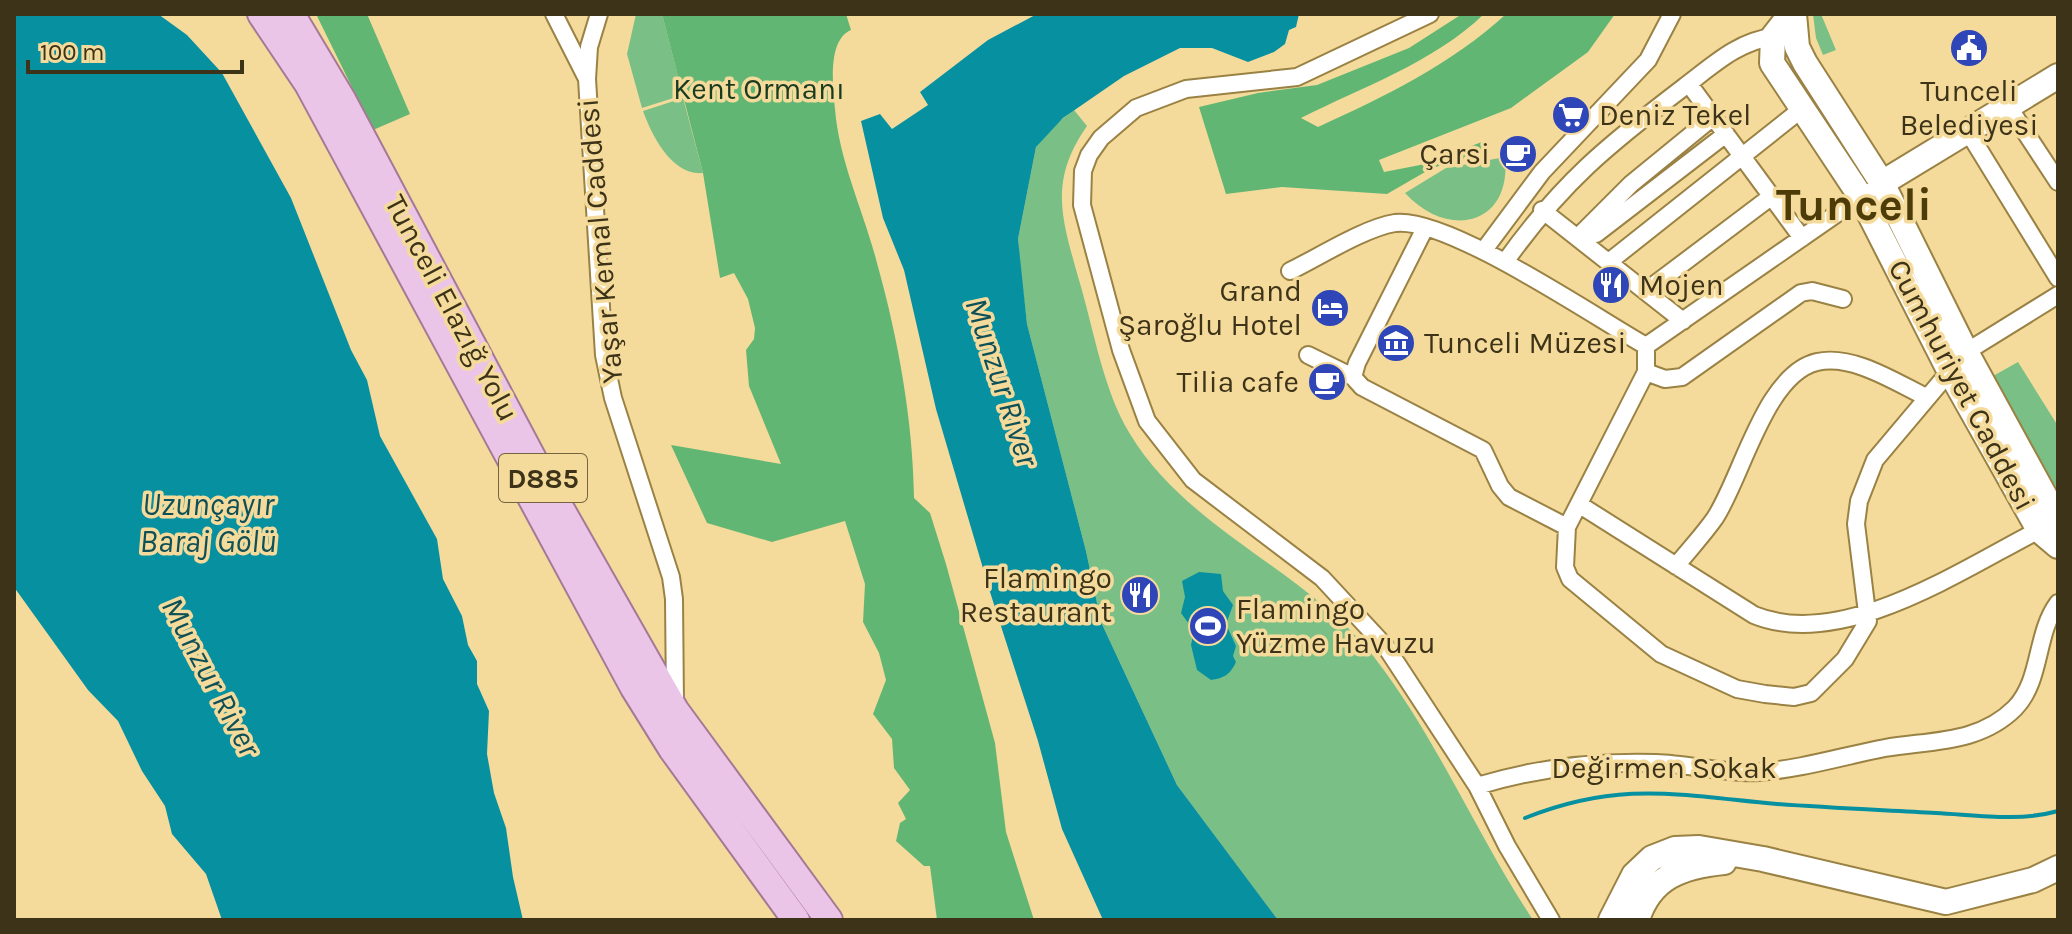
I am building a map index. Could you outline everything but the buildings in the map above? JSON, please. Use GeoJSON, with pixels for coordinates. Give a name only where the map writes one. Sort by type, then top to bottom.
{"type":"FeatureCollection","features":[{"type":"Feature","properties":{"kind":"main road","name":"Tunceli Elazığ Yolu"},"geometry":{"type":"LineString","coordinates":[[261,14],[292,56],[532,505],[634,688],[672,749],[796,920]]}},
{"type":"Feature","properties":{"kind":"main road","name":"Tunceli Elazığ Yolu"},"geometry":{"type":"LineString","coordinates":[[291,14],[343,101],[542,476],[675,710],[829,920]]}},
{"type":"Feature","properties":{"kind":"main road"},"geometry":{"type":"LineString","coordinates":[[1773,37],[1792,14]]}},
{"type":"Feature","properties":{"kind":"main road"},"geometry":{"type":"LineString","coordinates":[[1792,14],[1797,47],[1805,63],[1882,183],[2053,522]]}},
{"type":"Feature","properties":{"kind":"main road","name":"Cumhuriyet Caddesi"},"geometry":{"type":"LineString","coordinates":[[1773,37],[1772,63],[1861,197],[1905,277],[1949,370],[2053,522],[2058,546]]}},
{"type":"Feature","properties":{"kind":"main road"},"geometry":{"type":"LineString","coordinates":[[1882,183],[2058,76]]}},
{"type":"Feature","properties":{"kind":"main road"},"geometry":{"type":"LineString","coordinates":[[1611,920],[1634,875],[1652,858],[1675,849],[1699,848],[1763,859],[1946,902],[2033,880],[2058,868]]}},
{"type":"Feature","properties":{"kind":"main road"},"geometry":{"type":"LineString","coordinates":[[1637,920],[1653,888],[1671,873],[1692,865],[1763,859]]}},
{"type":"Feature","properties":{"kind":"street"},"geometry":{"type":"LineString","coordinates":[[554,14],[587,79]]}},
{"type":"Feature","properties":{"kind":"street","name":"Yaşar Kemal Caddesi"},"geometry":{"type":"LineString","coordinates":[[599,14],[589,47],[587,79],[604,355],[613,398],[671,577],[675,613],[672,749]]}},
{"type":"Feature","properties":{"kind":"street"},"geometry":{"type":"LineString","coordinates":[[1430,14],[1297,77],[1186,89],[1136,108],[1109,129],[1089,155],[1083,171],[1082,205],[1091,247],[1138,403],[1157,436],[1179,466],[1205,491],[1322,578],[1401,665],[1477,786],[1507,846],[1551,920]]}},
{"type":"Feature","properties":{"kind":"street"},"geometry":{"type":"LineString","coordinates":[[1484,250],[1542,172],[1648,60],[1672,14]]}},
{"type":"Feature","properties":{"kind":"street"},"geometry":{"type":"LineString","coordinates":[[1505,262],[1542,210],[1612,141],[1741,45],[1773,37]]}},
{"type":"Feature","properties":{"kind":"street"},"geometry":{"type":"LineString","coordinates":[[1689,84],[1802,238]]}},
{"type":"Feature","properties":{"kind":"street"},"geometry":{"type":"LineString","coordinates":[[2008,106],[2058,182]]}},
{"type":"Feature","properties":{"kind":"street"},"geometry":{"type":"LineString","coordinates":[[1610,261],[1803,108]]}},
{"type":"Feature","properties":{"kind":"street"},"geometry":{"type":"LineString","coordinates":[[1582,241],[1631,184],[1713,117]]}},
{"type":"Feature","properties":{"kind":"street"},"geometry":{"type":"LineString","coordinates":[[1967,130],[2053,257],[2058,278]]}},
{"type":"Feature","properties":{"kind":"street"},"geometry":{"type":"LineString","coordinates":[[1582,241],[1726,134]]}},
{"type":"Feature","properties":{"kind":"street"},"geometry":{"type":"LineString","coordinates":[[1646,346],[1882,183]]}},
{"type":"Feature","properties":{"kind":"street"},"geometry":{"type":"LineString","coordinates":[[1646,291],[1772,196]]}},
{"type":"Feature","properties":{"kind":"street"},"geometry":{"type":"LineString","coordinates":[[1542,210],[1683,321]]}},
{"type":"Feature","properties":{"kind":"street"},"geometry":{"type":"LineString","coordinates":[[1290,271],[1385,226],[1410,223],[1484,250],[1646,346]]}},
{"type":"Feature","properties":{"kind":"street"},"geometry":{"type":"LineString","coordinates":[[1353,377],[1357,363],[1425,228]]}},
{"type":"Feature","properties":{"kind":"street"},"geometry":{"type":"LineString","coordinates":[[1646,372],[1665,379],[1682,377],[1787,299],[1801,293],[1812,291],[1843,299]]}},
{"type":"Feature","properties":{"kind":"street"},"geometry":{"type":"LineString","coordinates":[[1646,346],[1646,372],[1567,527],[1565,567],[1580,591],[1661,654],[1737,689],[1794,697],[1811,693],[1828,679],[1864,633],[1869,612],[1856,542],[1859,501],[1875,460],[1966,352],[2058,295]]}},
{"type":"Feature","properties":{"kind":"street"},"geometry":{"type":"LineString","coordinates":[[1308,355],[1483,450],[1509,497],[1567,527]]}},
{"type":"Feature","properties":{"kind":"street"},"geometry":{"type":"LineString","coordinates":[[1676,566],[1715,517],[1773,398],[1804,366],[1819,361],[1857,366],[1926,397]]}},
{"type":"Feature","properties":{"kind":"street"},"geometry":{"type":"LineString","coordinates":[[1580,505],[1754,615],[1777,625],[1828,623],[1869,612],[2053,522]]}},
{"type":"Feature","properties":{"kind":"street","name":"Değirmen Sokak"},"geometry":{"type":"LineString","coordinates":[[1477,786],[1526,771],[1565,766],[1656,763],[1767,771],[1967,737],[1996,723],[2023,699],[2030,688],[2047,625],[2058,603]]}},
{"type":"Feature","properties":{"kind":"green space"},"geometry":{"type":"Polygon","coordinates":[[[316,14],[367,14],[410,114],[373,130],[316,14]]]}},
{"type":"Feature","properties":{"kind":"green space"},"geometry":{"type":"Polygon","coordinates":[[[636,14],[662,14],[683,95],[642,108],[627,54],[636,14]]]}},
{"type":"Feature","properties":{"kind":"green space","name":"Kent Ormanı"},"geometry":{"type":"Polygon","coordinates":[[[662,14],[846,14],[851,30],[838,43],[833,65],[837,128],[892,320],[911,439],[914,498],[930,513],[946,564],[995,743],[1006,832],[1034,920],[937,920],[930,866],[924,866],[896,841],[900,823],[906,819],[898,803],[910,790],[894,768],[892,739],[873,714],[886,680],[879,653],[863,622],[865,584],[845,521],[772,542],[707,523],[671,445],[781,464],[749,386],[746,350],[754,339],[755,328],[748,299],[734,273],[720,278],[703,173],[662,14]]]}},
{"type":"Feature","properties":{"kind":"green space"},"geometry":{"type":"Polygon","coordinates":[[[1462,14],[1484,14],[1420,60],[1301,118],[1318,127],[1392,91],[1463,49],[1506,14],[1615,14],[1588,52],[1511,108],[1379,160],[1384,172],[1420,165],[1482,142],[1485,153],[1432,168],[1387,194],[1282,187],[1226,194],[1199,107],[1258,93],[1317,85],[1409,48],[1462,14]]]}},
{"type":"Feature","properties":{"kind":"green space"},"geometry":{"type":"Polygon","coordinates":[[[1813,14],[1821,14],[1836,50],[1823,55],[1816,38],[1813,14]]]}},
{"type":"Feature","properties":{"kind":"green space"},"geometry":{"type":"Polygon","coordinates":[[[683,98],[703,173],[682,168],[673,161],[652,132],[643,111],[683,98]]]}},
{"type":"Feature","properties":{"kind":"green space"},"geometry":{"type":"Polygon","coordinates":[[[1074,110],[1087,126],[1067,165],[1062,201],[1064,219],[1106,379],[1130,434],[1155,468],[1183,497],[1315,599],[1346,626],[1374,657],[1437,753],[1533,920],[1278,920],[1177,785],[1101,622],[1086,551],[1027,324],[1018,239],[1036,147],[1048,130],[1074,110]]]}},
{"type":"Feature","properties":{"kind":"green space"},"geometry":{"type":"Polygon","coordinates":[[[1505,157],[1504,180],[1498,198],[1488,211],[1474,218],[1457,220],[1440,217],[1422,208],[1405,193],[1446,168],[1505,157]]]}},
{"type":"Feature","properties":{"kind":"green space"},"geometry":{"type":"Polygon","coordinates":[[[2018,362],[2058,426],[2058,491],[1993,376],[2018,362]]]}},
{"type":"Feature","properties":{"kind":"water","name":"Uzunçayır Baraj Gölü"},"geometry":{"type":"Polygon","coordinates":[[[14,14],[158,14],[187,35],[222,73],[291,198],[351,350],[367,380],[380,436],[437,539],[443,579],[462,616],[468,645],[477,661],[477,684],[489,711],[487,754],[494,793],[506,828],[523,920],[222,920],[206,874],[172,834],[165,806],[142,771],[118,721],[88,690],[14,587],[14,14]]]}},
{"type":"Feature","properties":{"kind":"water","name":"Munzur River"},"geometry":{"type":"Polygon","coordinates":[[[1037,14],[1299,14],[1296,27],[1289,30],[1285,44],[1274,52],[1248,62],[1212,48],[1180,48],[1124,76],[1063,118],[1036,147],[1018,239],[1027,324],[1086,551],[1101,622],[1177,785],[1278,920],[1103,920],[1062,829],[936,409],[904,270],[883,218],[861,121],[880,114],[892,129],[928,105],[920,92],[988,40],[1037,14]]]}},
{"type":"Feature","properties":{"kind":"water","name":"Flamingo Yüzme Havuzu"},"geometry":{"type":"Polygon","coordinates":[[[1199,572],[1221,574],[1223,591],[1233,605],[1226,624],[1236,646],[1233,656],[1236,662],[1226,675],[1211,680],[1197,670],[1191,645],[1194,631],[1181,613],[1185,597],[1182,581],[1199,572]]]}},
{"type":"Feature","properties":{"kind":"waterway"},"geometry":{"type":"LineString","coordinates":[[1525,818],[1591,799],[1650,793],[1998,817],[2058,811]]}},
{"type":"Feature","properties":{"kind":"place","name":"Tunceli Belediyesi"},"geometry":{"type":"Point","coordinates":[1969,48]}},
{"type":"Feature","properties":{"kind":"place","name":"Deniz Tekel"},"geometry":{"type":"Point","coordinates":[1571,115]}},
{"type":"Feature","properties":{"kind":"place","name":"Çarsi"},"geometry":{"type":"Point","coordinates":[1518,154]}},
{"type":"Feature","properties":{"kind":"place","name":"Mojen"},"geometry":{"type":"Point","coordinates":[1611,285]}},
{"type":"Feature","properties":{"kind":"place","name":"Grand Şaroğlu Hotel"},"geometry":{"type":"Point","coordinates":[1330,308]}},
{"type":"Feature","properties":{"kind":"place","name":"Tunceli Müzesi"},"geometry":{"type":"Point","coordinates":[1396,343]}},
{"type":"Feature","properties":{"kind":"place","name":"Tilia cafe"},"geometry":{"type":"Point","coordinates":[1327,382]}},
{"type":"Feature","properties":{"kind":"place","name":"Flamingo Restaurant"},"geometry":{"type":"Point","coordinates":[1140,595]}},
{"type":"Feature","properties":{"kind":"place","name":"Flamingo Yüzme Havuzu"},"geometry":{"type":"Point","coordinates":[1208,626]}},
{"type":"Feature","properties":{"kind":"district","name":"Tunceli"},"geometry":{"type":"Point","coordinates":[1854,205]}}]}
